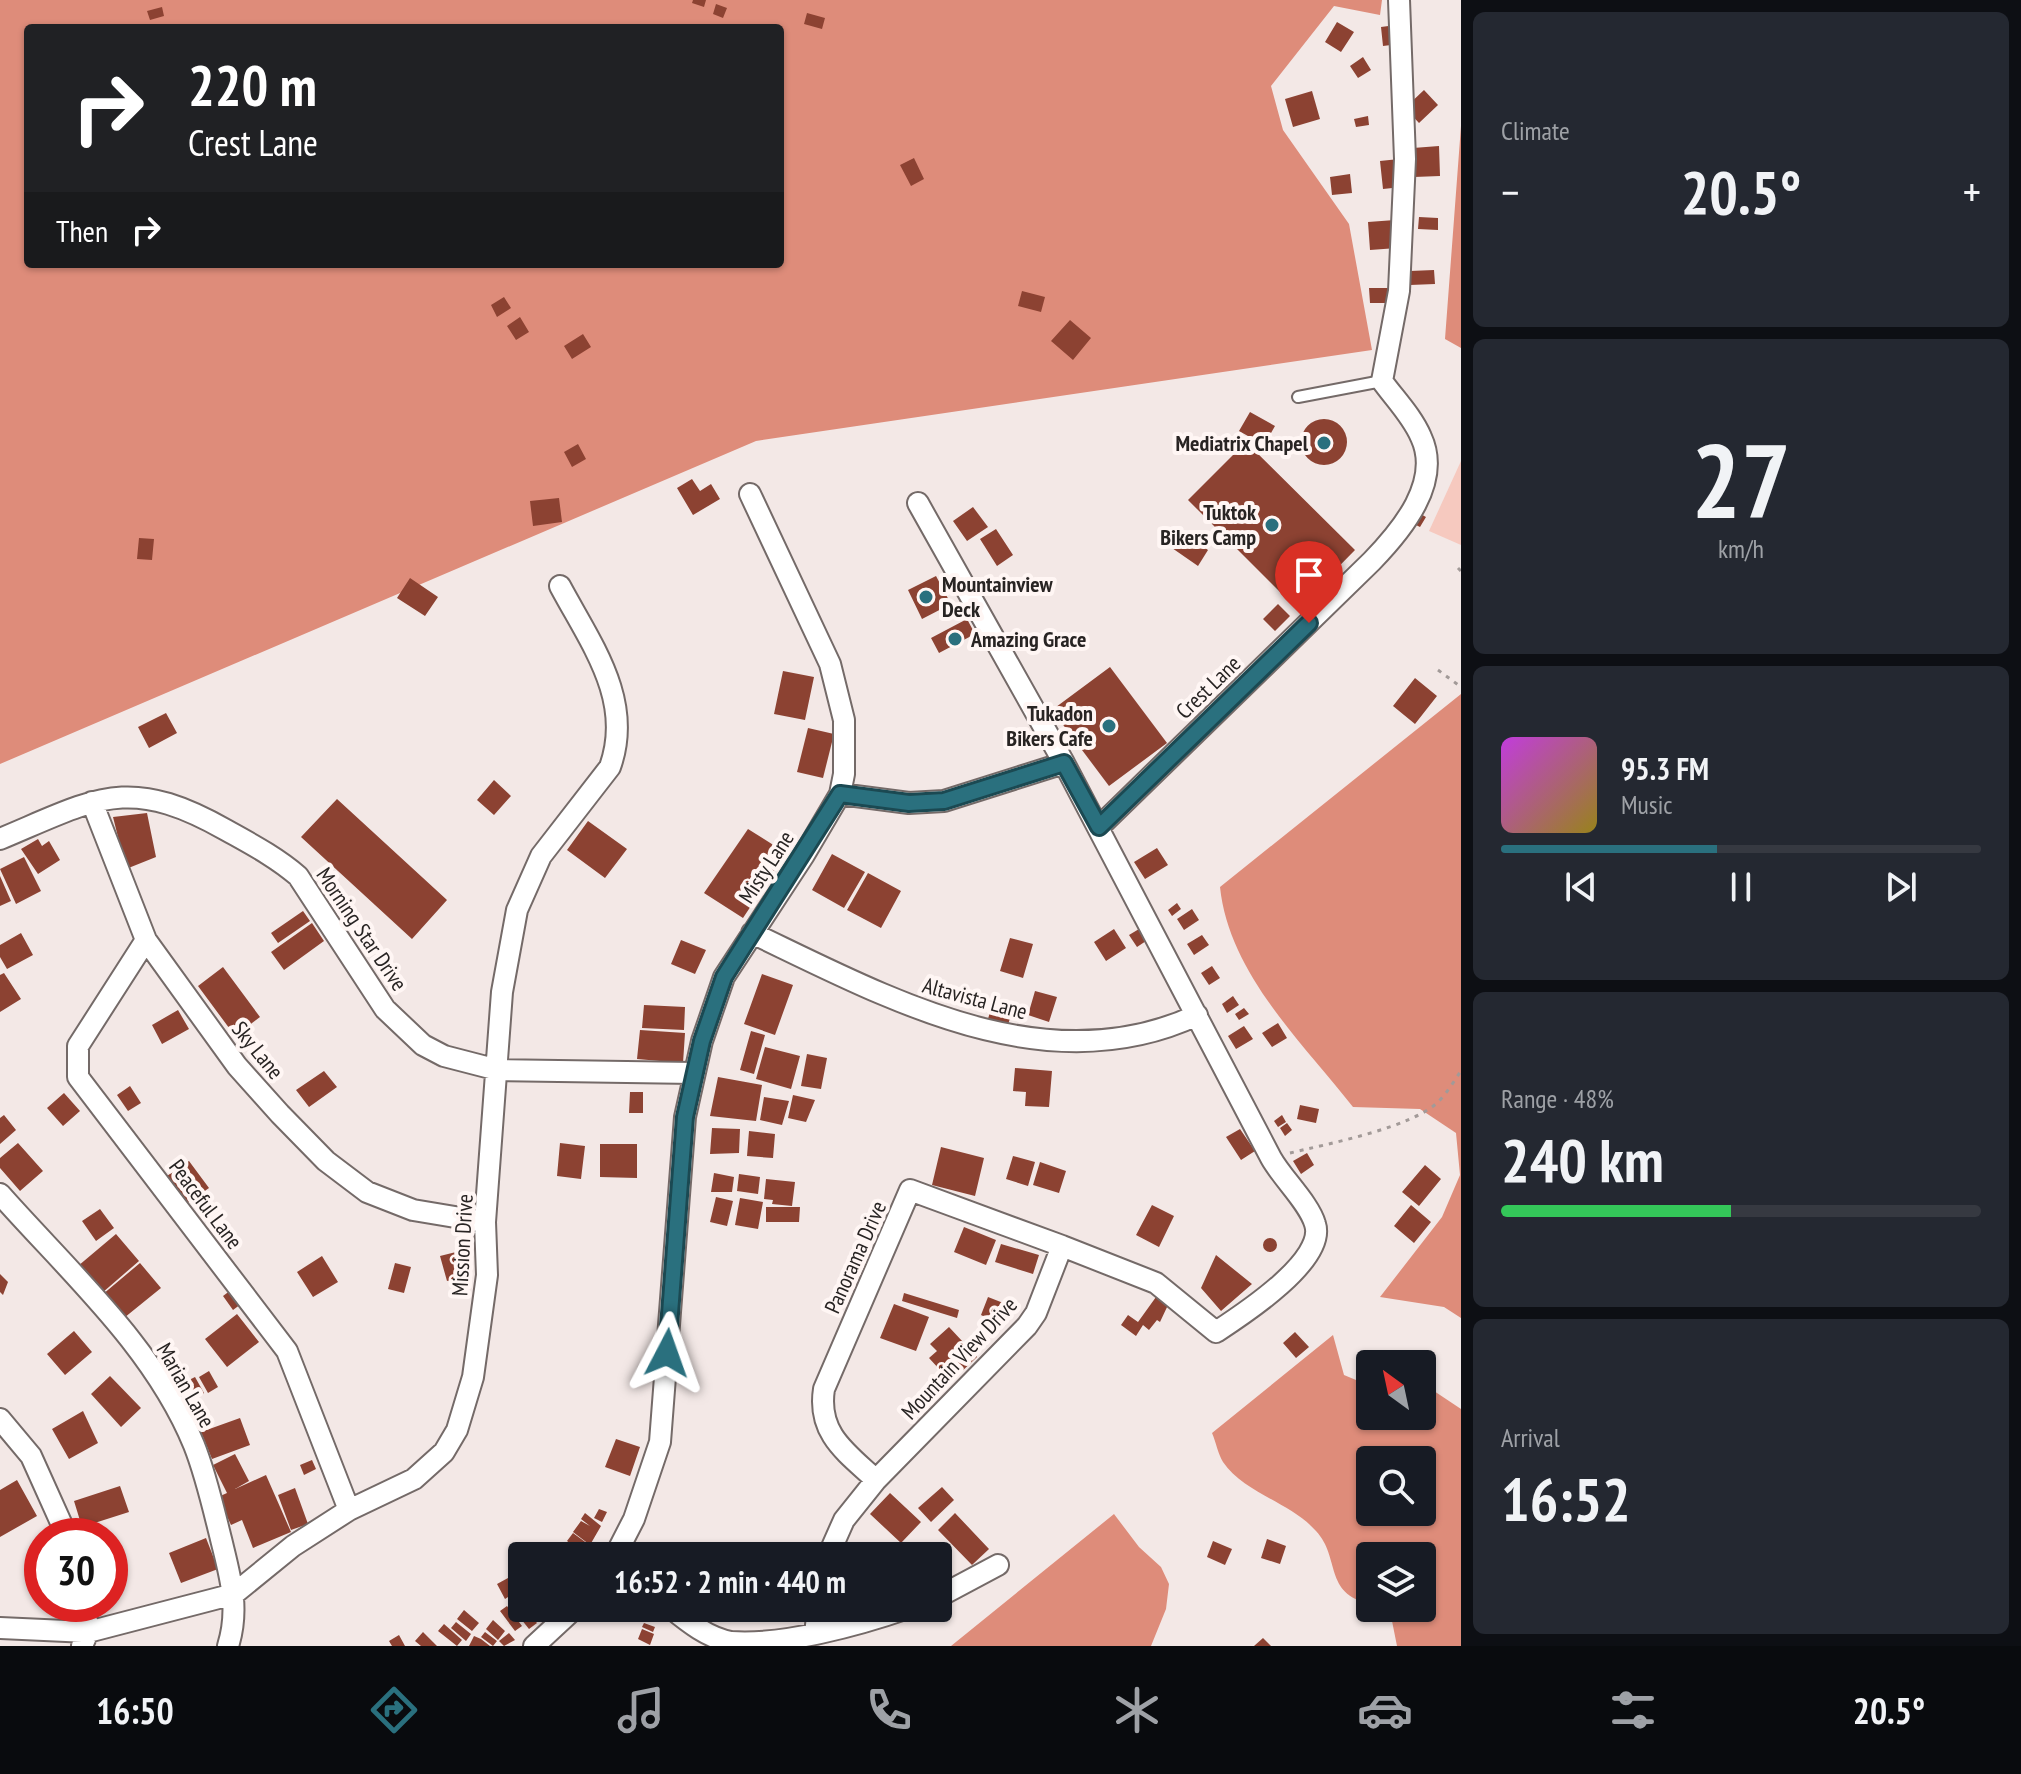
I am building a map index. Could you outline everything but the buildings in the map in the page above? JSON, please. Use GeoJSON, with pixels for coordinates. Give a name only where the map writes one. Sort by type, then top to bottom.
{"type":"FeatureCollection","features":[{"type":"Feature","properties":{"kind":"street"},"geometry":{"type":"LineString","coordinates":[[1382,381],[1399,291],[1405,159],[1399,0]]}},
{"type":"Feature","properties":{"kind":"street","name":"Crest Lane"},"geometry":{"type":"LineString","coordinates":[[1099,827],[1372,561],[1406,520],[1422,489],[1427,468],[1425,448],[1410,419],[1382,381]]}},
{"type":"Feature","properties":{"kind":"street","name":"Misty Lane"},"geometry":{"type":"LineString","coordinates":[[622,1542],[634,1519],[660,1442],[685,1117],[694,1073],[724,977],[840,794],[846,749],[838,691],[830,664],[750,494]]}},
{"type":"Feature","properties":{"kind":"street"},"geometry":{"type":"LineString","coordinates":[[918,503],[1099,827],[1271,1158],[1284,1181],[1310,1213],[1317,1238],[1311,1251],[1263,1300],[1216,1332],[1156,1283],[1062,1246]]}},
{"type":"Feature","properties":{"kind":"street","name":"Mission Drive"},"geometry":{"type":"LineString","coordinates":[[0,1628],[85,1639],[234,1594],[293,1546],[349,1510],[429,1469],[457,1430],[473,1377],[487,1275],[485,1222],[502,992],[511,935],[525,885],[558,830],[610,767],[615,752],[619,719],[613,689],[560,586]]}},
{"type":"Feature","properties":{"kind":"street"},"geometry":{"type":"LineString","coordinates":[[840,794],[909,803],[944,801],[1064,763]]}},
{"type":"Feature","properties":{"kind":"street","name":"Morning Star Drive"},"geometry":{"type":"LineString","coordinates":[[0,839],[92,802],[145,796],[164,800],[281,861],[315,897],[364,979],[403,1028],[444,1056],[498,1070],[694,1073]]}},
{"type":"Feature","properties":{"kind":"street","name":"Sky Lane"},"geometry":{"type":"LineString","coordinates":[[92,802],[146,940],[237,1066],[343,1176],[390,1204],[485,1222]]}},
{"type":"Feature","properties":{"kind":"street","name":"Altavista Lane"},"geometry":{"type":"LineString","coordinates":[[752,933],[914,1007],[1020,1037],[1064,1041],[1133,1038],[1160,1032],[1197,1015]]}},
{"type":"Feature","properties":{"kind":"street","name":"Peaceful Lane"},"geometry":{"type":"LineString","coordinates":[[146,940],[78,1046],[78,1077],[287,1351],[349,1510]]}},
{"type":"Feature","properties":{"kind":"street","name":"Panorama Drive"},"geometry":{"type":"LineString","coordinates":[[876,1480],[832,1440],[826,1427],[822,1403],[824,1389],[910,1190],[1062,1246]]}},
{"type":"Feature","properties":{"kind":"street","name":"Marian Lane"},"geometry":{"type":"LineString","coordinates":[[0,1194],[142,1353],[193,1444],[210,1496],[234,1594],[236,1622],[228,1646]]}},
{"type":"Feature","properties":{"kind":"street","name":"Mountain View Drive"},"geometry":{"type":"LineString","coordinates":[[834,1542],[844,1520],[876,1480],[1027,1326],[1036,1313],[1062,1246]]}},
{"type":"Feature","properties":{"kind":"street"},"geometry":{"type":"LineString","coordinates":[[0,1419],[31,1456],[59,1518]]}},
{"type":"Feature","properties":{"kind":"street"},"geometry":{"type":"LineString","coordinates":[[952,1590],[998,1565]]}},
{"type":"Feature","properties":{"kind":"street"},"geometry":{"type":"LineString","coordinates":[[534,1646],[560,1622]]}},
{"type":"Feature","properties":{"kind":"street"},"geometry":{"type":"LineString","coordinates":[[690,1622],[701,1630],[732,1642],[777,1642],[858,1622]]}},
{"type":"Feature","properties":{"kind":"street"},"geometry":{"type":"LineString","coordinates":[[815,1634],[816,1622]]}},
{"type":"Feature","properties":{"kind":"lane"},"geometry":{"type":"LineString","coordinates":[[1298,397],[1382,381]]}},
{"type":"Feature","properties":{"kind":"path"},"geometry":{"type":"LineString","coordinates":[[1438,670],[1461,687]]}},
{"type":"Feature","properties":{"kind":"path"},"geometry":{"type":"LineString","coordinates":[[1271,1158],[1374,1132],[1412,1115],[1436,1104],[1461,1071]]}},
{"type":"Feature","properties":{"kind":"shaded area"},"geometry":{"type":"Polygon","coordinates":[[[0,0],[1382,0],[1380,15],[1334,6],[1271,86],[1283,130],[1349,224],[1372,350],[756,441],[0,764],[0,0]]]}},
{"type":"Feature","properties":{"kind":"shaded area"},"geometry":{"type":"Polygon","coordinates":[[[1461,126],[1461,348],[1445,339],[1461,126]]]}},
{"type":"Feature","properties":{"kind":"shaded area"},"geometry":{"type":"Polygon","coordinates":[[[1461,461],[1461,545],[1429,531],[1461,461]]]}},
{"type":"Feature","properties":{"kind":"shaded area"},"geometry":{"type":"Polygon","coordinates":[[[1461,694],[1461,1318],[1444,1307],[1380,1297],[1442,1217],[1460,1175],[1456,1133],[1420,1109],[1353,1107],[1290,1031],[1252,977],[1226,918],[1220,887],[1461,694]]]}},
{"type":"Feature","properties":{"kind":"shaded area"},"geometry":{"type":"Polygon","coordinates":[[[1333,1335],[1344,1375],[1356,1380],[1356,1430],[1436,1430],[1436,1392],[1461,1409],[1461,1646],[1397,1646],[1392,1622],[1436,1622],[1436,1542],[1356,1542],[1355,1599],[1339,1583],[1324,1541],[1316,1531],[1293,1512],[1243,1482],[1221,1459],[1212,1433],[1333,1335]]]}},
{"type":"Feature","properties":{"kind":"shaded area"},"geometry":{"type":"Polygon","coordinates":[[[1114,1514],[1139,1547],[1161,1567],[1169,1584],[1166,1609],[1151,1646],[951,1646],[1114,1514]]]}},
{"type":"Feature","properties":{"kind":"place","name":"Mediatrix Chapel"},"geometry":{"type":"Point","coordinates":[1324,443]}},
{"type":"Feature","properties":{"kind":"place","name":"Tuktok Bikers Camp"},"geometry":{"type":"Point","coordinates":[1272,525]}},
{"type":"Feature","properties":{"kind":"place","name":"Mountainview Deck"},"geometry":{"type":"Point","coordinates":[926,597]}},
{"type":"Feature","properties":{"kind":"place","name":"Amazing Grace"},"geometry":{"type":"Point","coordinates":[955,639]}},
{"type":"Feature","properties":{"kind":"place","name":"Tukadon Bikers Cafe"},"geometry":{"type":"Point","coordinates":[1109,726]}},
{"type":"Feature","properties":{"kind":"route"},"geometry":{"type":"LineString","coordinates":[[667,1353],[685,1117],[702,1041],[724,977],[840,794],[909,803],[944,801],[1064,763],[1099,827],[1309,623]]}}]}
